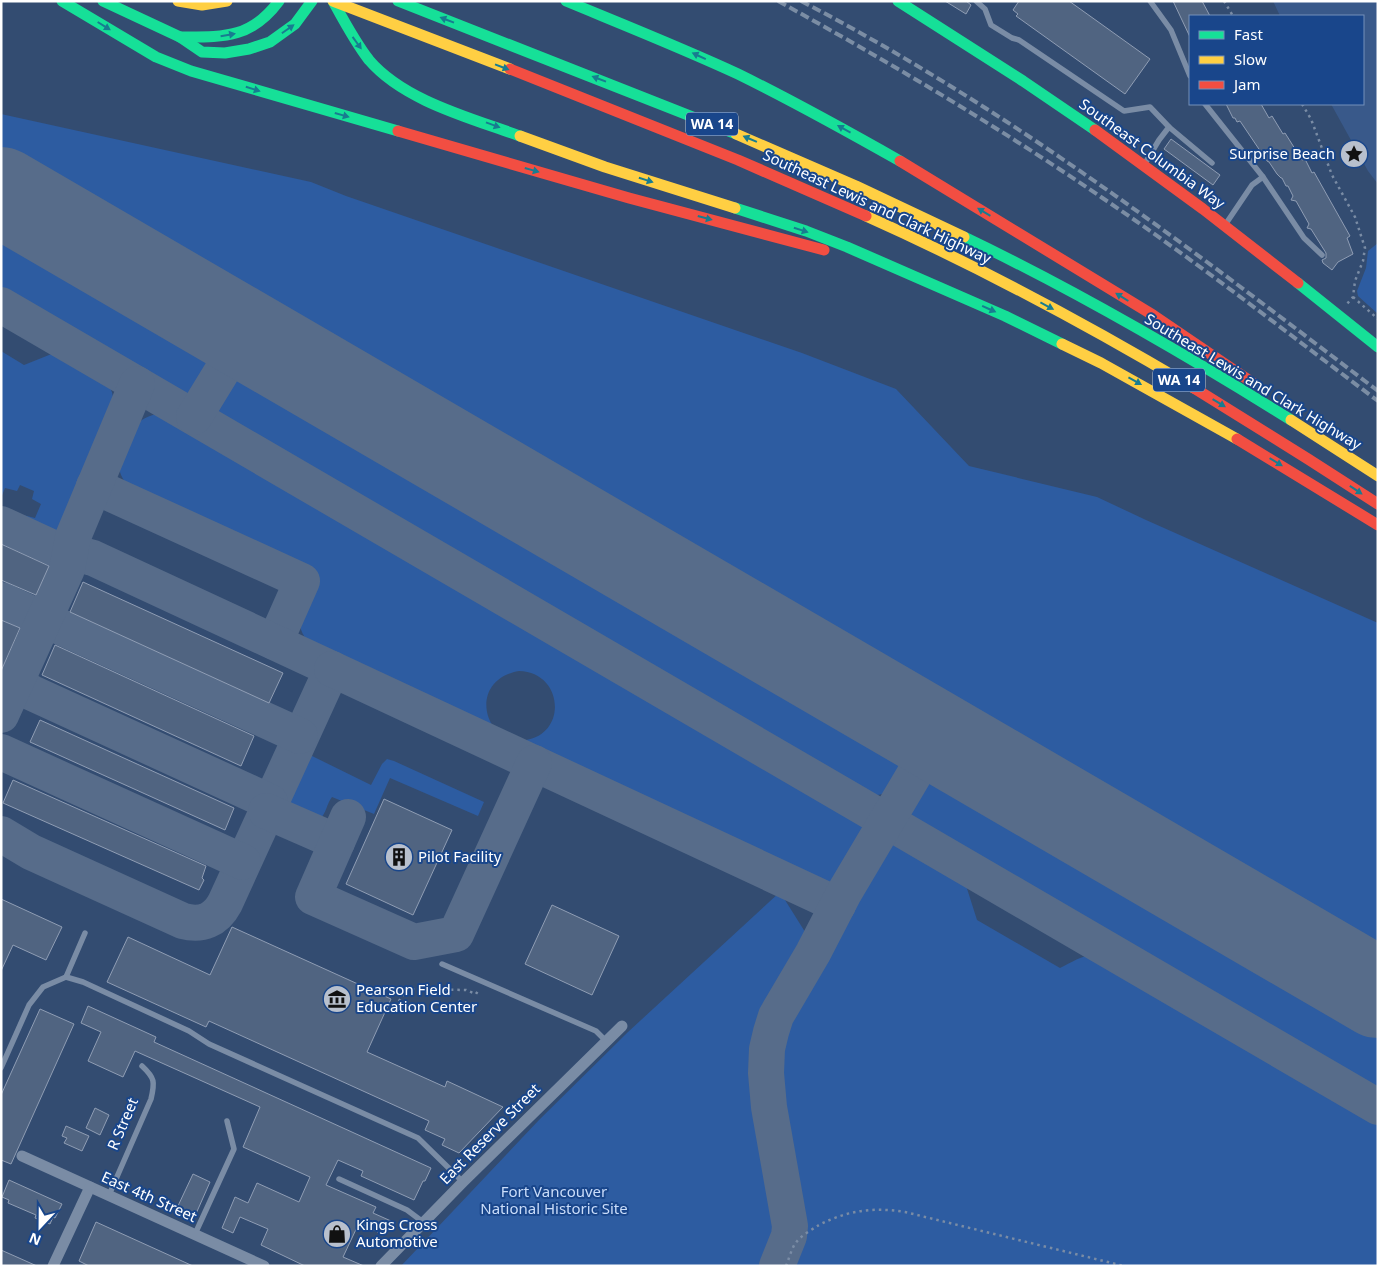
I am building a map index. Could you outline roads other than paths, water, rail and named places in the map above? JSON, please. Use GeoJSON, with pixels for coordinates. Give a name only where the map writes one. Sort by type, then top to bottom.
{"type":"FeatureCollection","features":[{"type":"Feature","properties":{"kind":"main road"},"geometry":{"type":"LineString","coordinates":[[62,1],[156,57],[191,71],[601,190],[843,256],[945,289]]}},
{"type":"Feature","properties":{"kind":"main road"},"geometry":{"type":"LineString","coordinates":[[103,1],[180,37],[202,52],[225,53],[249,49],[270,42],[295,24],[312,1]]}},
{"type":"Feature","properties":{"kind":"main road"},"geometry":{"type":"LineString","coordinates":[[178,1],[205,6],[227,1]]}},
{"type":"Feature","properties":{"kind":"main road"},"geometry":{"type":"LineString","coordinates":[[180,37],[214,37],[243,32],[268,16],[279,1]]}},
{"type":"Feature","properties":{"kind":"main road"},"geometry":{"type":"LineString","coordinates":[[333,1],[351,34],[370,61],[394,83],[423,100],[606,167],[806,231],[945,289],[1005,316],[1118,372],[1214,425],[1378,525]]}},
{"type":"Feature","properties":{"kind":"main road","name":"Southeast Lewis and Clark Highway"},"geometry":{"type":"LineString","coordinates":[[333,1],[725,154],[841,204],[1058,312],[1160,369],[1269,434],[1378,504]]}},
{"type":"Feature","properties":{"kind":"main road","name":"Southeast Lewis and Clark Highway"},"geometry":{"type":"LineString","coordinates":[[398,1],[697,117],[778,151],[857,186],[1000,255],[1096,305],[1221,377],[1378,475]]}},
{"type":"Feature","properties":{"kind":"main road"},"geometry":{"type":"LineString","coordinates":[[566,1],[666,41],[727,69],[821,116],[894,157],[1228,364],[1378,475]]}},
{"type":"Feature","properties":{"kind":"main road","name":"Southeast Columbia Way"},"geometry":{"type":"LineString","coordinates":[[898,1],[1078,118],[1144,165],[1225,225],[1378,346]]}},
{"type":"Feature","properties":{"kind":"street","name":"East Reserve Street"},"geometry":{"type":"LineString","coordinates":[[381,1266],[462,1182],[622,1026]]}},
{"type":"Feature","properties":{"kind":"street","name":"East 4th Street"},"geometry":{"type":"LineString","coordinates":[[22,1156],[264,1266]]}},
{"type":"Feature","properties":{"kind":"street"},"geometry":{"type":"LineString","coordinates":[[53,1266],[90,1187]]}},
{"type":"Feature","properties":{"kind":"lane"},"geometry":{"type":"LineString","coordinates":[[976,1],[985,9],[992,25],[999,31],[1020,40],[1124,111],[1150,107],[1169,128],[1212,163]]}},
{"type":"Feature","properties":{"kind":"lane"},"geometry":{"type":"LineString","coordinates":[[1150,1],[1171,30],[1189,74]]}},
{"type":"Feature","properties":{"kind":"lane"},"geometry":{"type":"LineString","coordinates":[[1206,105],[1263,177],[1304,238],[1322,255]]}},
{"type":"Feature","properties":{"kind":"lane"},"geometry":{"type":"LineString","coordinates":[[1144,165],[1159,140],[1169,128]]}},
{"type":"Feature","properties":{"kind":"lane"},"geometry":{"type":"LineString","coordinates":[[1225,225],[1252,185],[1263,177]]}},
{"type":"Feature","properties":{"kind":"lane"},"geometry":{"type":"LineString","coordinates":[[66,978],[85,933]]}},
{"type":"Feature","properties":{"kind":"lane"},"geometry":{"type":"LineString","coordinates":[[442,964],[596,1030],[606,1041]]}},
{"type":"Feature","properties":{"kind":"lane"},"geometry":{"type":"LineString","coordinates":[[1,1068],[29,1005],[43,987],[66,978],[83,982],[189,1031],[209,1044],[418,1138],[462,1182]]}},
{"type":"Feature","properties":{"kind":"lane","name":"R Street"},"geometry":{"type":"LineString","coordinates":[[109,1195],[154,1088],[152,1075],[142,1066]]}},
{"type":"Feature","properties":{"kind":"lane"},"geometry":{"type":"LineString","coordinates":[[195,1234],[234,1149],[227,1121]]}},
{"type":"Feature","properties":{"kind":"lane"},"geometry":{"type":"LineString","coordinates":[[339,1179],[407,1210],[423,1222]]}},
{"type":"Feature","properties":{"kind":"railway"},"geometry":{"type":"LineString","coordinates":[[778,1],[942,95],[1062,171],[1171,246],[1378,401]]}},
{"type":"Feature","properties":{"kind":"railway"},"geometry":{"type":"LineString","coordinates":[[801,1],[953,87],[1026,135],[1169,234],[1378,391]]}},
{"type":"Feature","properties":{"kind":"place","name":"Surprise Beach"},"geometry":{"type":"Point","coordinates":[1354,154]}},
{"type":"Feature","properties":{"kind":"place","name":"Pilot Facility"},"geometry":{"type":"Point","coordinates":[399,857]}},
{"type":"Feature","properties":{"kind":"place","name":"Pearson Field Education Center"},"geometry":{"type":"Point","coordinates":[337,999]}},
{"type":"Feature","properties":{"kind":"place","name":"Kings Cross Automotive"},"geometry":{"type":"Point","coordinates":[337,1234]}},
{"type":"Feature","properties":{"kind":"park label","name":"Fort Vancouver National Historic Site"},"geometry":{"type":"Point","coordinates":[554,1200]}}]}
